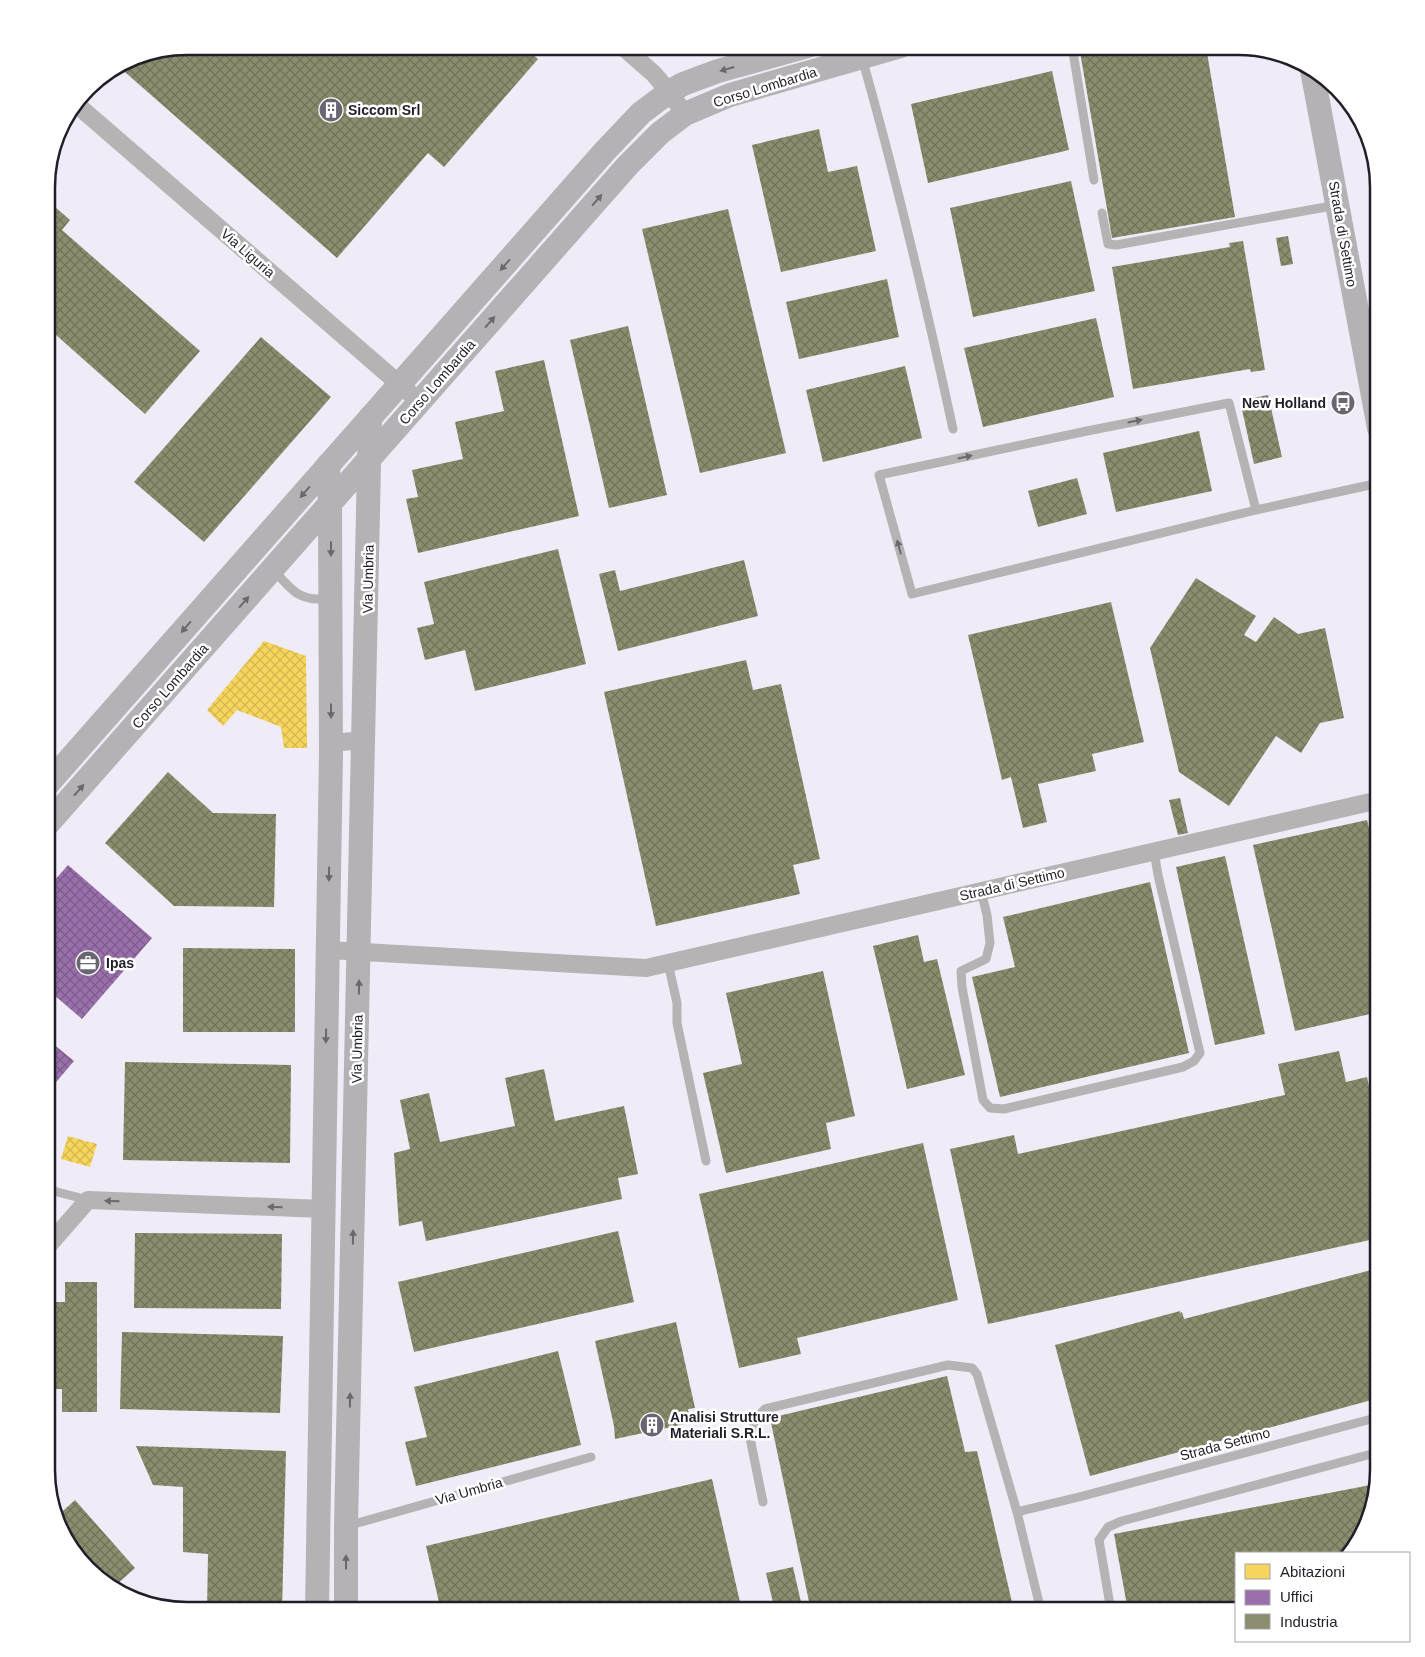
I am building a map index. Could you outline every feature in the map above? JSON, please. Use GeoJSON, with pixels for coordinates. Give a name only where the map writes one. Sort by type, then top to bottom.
{"type":"FeatureCollection","features":[{"type":"Feature","properties":{"kind":"street"},"geometry":{"type":"LineString","coordinates":[[632,55],[654,74],[685,114]]}},
{"type":"Feature","properties":{"kind":"street","name":"Corso Lombardia"},"geometry":{"type":"LineString","coordinates":[[55,776],[527,239],[641,113],[683,84],[777,55]]}},
{"type":"Feature","properties":{"kind":"street","name":"Corso Lombardia"},"geometry":{"type":"LineString","coordinates":[[55,816],[628,165],[660,133],[685,114],[730,95],[872,55]]}},
{"type":"Feature","properties":{"kind":"street"},"geometry":{"type":"LineString","coordinates":[[1305,73],[1318,100]]}},
{"type":"Feature","properties":{"kind":"street","name":"Strada di Settimo"},"geometry":{"type":"LineString","coordinates":[[1314,78],[1370,380]]}},
{"type":"Feature","properties":{"kind":"street","name":"Via Liguria"},"geometry":{"type":"LineString","coordinates":[[81,108],[420,402]]}},
{"type":"Feature","properties":{"kind":"street"},"geometry":{"type":"LineString","coordinates":[[527,239],[548,256]]}},
{"type":"Feature","properties":{"kind":"street","name":"Via Umbria"},"geometry":{"type":"LineString","coordinates":[[346,1602],[346,1526],[370,418]]}},
{"type":"Feature","properties":{"kind":"street"},"geometry":{"type":"LineString","coordinates":[[316,1602],[331,744],[330,504],[328,465]]}},
{"type":"Feature","properties":{"kind":"street"},"geometry":{"type":"LineString","coordinates":[[202,609],[222,627]]}},
{"type":"Feature","properties":{"kind":"street"},"geometry":{"type":"LineString","coordinates":[[331,744],[364,740]]}},
{"type":"Feature","properties":{"kind":"street","name":"Strada di Settimo"},"geometry":{"type":"LineString","coordinates":[[328,950],[646,968],[1370,802]]}},
{"type":"Feature","properties":{"kind":"street"},"geometry":{"type":"LineString","coordinates":[[55,1238],[88,1200],[324,1209]]}},
{"type":"Feature","properties":{"kind":"street"},"geometry":{"type":"LineString","coordinates":[[321,1357],[351,1358]]}},
{"type":"Feature","properties":{"kind":"street","name":"Via Umbria"},"geometry":{"type":"LineString","coordinates":[[318,1526],[346,1526]]}},
{"type":"Feature","properties":{"kind":"lane"},"geometry":{"type":"LineString","coordinates":[[1073,55],[1094,180]]}},
{"type":"Feature","properties":{"kind":"lane"},"geometry":{"type":"LineString","coordinates":[[862,58],[886,142],[920,276],[953,429]]}},
{"type":"Feature","properties":{"kind":"lane"},"geometry":{"type":"LineString","coordinates":[[1102,213],[1108,244],[1116,246],[1337,205]]}},
{"type":"Feature","properties":{"kind":"lane"},"geometry":{"type":"LineString","coordinates":[[1256,510],[1229,403],[879,475],[912,594],[1256,510],[1370,485]]}},
{"type":"Feature","properties":{"kind":"lane"},"geometry":{"type":"LineString","coordinates":[[272,569],[299,595],[312,600],[331,598]]}},
{"type":"Feature","properties":{"kind":"lane"},"geometry":{"type":"LineString","coordinates":[[981,891],[987,915],[990,943],[986,958],[962,971],[962,986],[983,1100],[990,1108],[1004,1109],[1183,1067],[1194,1061],[1200,1053],[1154,851]]}},
{"type":"Feature","properties":{"kind":"lane"},"geometry":{"type":"LineString","coordinates":[[668,962],[678,1003],[677,1023],[706,1161]]}},
{"type":"Feature","properties":{"kind":"lane"},"geometry":{"type":"LineString","coordinates":[[55,1191],[88,1200]]}},
{"type":"Feature","properties":{"kind":"lane"},"geometry":{"type":"LineString","coordinates":[[763,1502],[750,1438],[755,1419],[765,1409],[948,1365],[972,1368],[977,1374],[1017,1512],[1039,1602]]}},
{"type":"Feature","properties":{"kind":"lane","name":"Strada Settimo"},"geometry":{"type":"LineString","coordinates":[[1017,1512],[1370,1419]]}},
{"type":"Feature","properties":{"kind":"lane"},"geometry":{"type":"LineString","coordinates":[[1109,1602],[1099,1540],[1108,1527],[1122,1521],[1370,1454]]}},
{"type":"Feature","properties":{"kind":"lane","name":"Via Umbria"},"geometry":{"type":"LineString","coordinates":[[346,1526],[591,1457]]}},
{"type":"Feature","properties":{"kind":"building: Abitazioni"},"geometry":{"type":"Polygon","coordinates":[[[264,641],[306,656],[307,748],[284,748],[281,727],[237,710],[223,726],[207,710],[264,641]]]}},
{"type":"Feature","properties":{"kind":"building: Abitazioni"},"geometry":{"type":"Polygon","coordinates":[[[68,1136],[97,1144],[90,1167],[61,1159],[68,1136]]]}},
{"type":"Feature","properties":{"kind":"building: Uffici","name":"Ipas"},"geometry":{"type":"Polygon","coordinates":[[[68,865],[152,938],[82,1019],[55,996],[55,880],[68,865]]]}},
{"type":"Feature","properties":{"kind":"building: Uffici"},"geometry":{"type":"Polygon","coordinates":[[[55,1045],[74,1061],[55,1083],[55,1045]]]}},
{"type":"Feature","properties":{"kind":"building: Industria","name":"Siccom Srl"},"geometry":{"type":"Polygon","coordinates":[[[186,55],[533,55],[538,59],[444,167],[428,153],[337,258],[124,71],[152,59],[186,55]]]}},
{"type":"Feature","properties":{"kind":"building: Industria"},"geometry":{"type":"Polygon","coordinates":[[[1081,55],[1207,55],[1235,217],[1112,238],[1081,55]]]}},
{"type":"Feature","properties":{"kind":"building: Industria"},"geometry":{"type":"Polygon","coordinates":[[[1052,71],[1069,150],[928,183],[911,104],[1052,71]]]}},
{"type":"Feature","properties":{"kind":"building: Industria"},"geometry":{"type":"Polygon","coordinates":[[[819,129],[828,172],[857,166],[876,251],[781,272],[752,145],[819,129]]]}},
{"type":"Feature","properties":{"kind":"building: Industria"},"geometry":{"type":"Polygon","coordinates":[[[1071,181],[1095,291],[973,317],[950,208],[1071,181]]]}},
{"type":"Feature","properties":{"kind":"building: Industria"},"geometry":{"type":"Polygon","coordinates":[[[55,207],[70,220],[62,230],[200,351],[145,414],[55,334],[55,207]]]}},
{"type":"Feature","properties":{"kind":"building: Industria"},"geometry":{"type":"Polygon","coordinates":[[[728,209],[786,453],[700,473],[642,229],[728,209]]]}},
{"type":"Feature","properties":{"kind":"building: Industria"},"geometry":{"type":"Polygon","coordinates":[[[1288,236],[1293,264],[1281,266],[1276,238],[1288,236]]]}},
{"type":"Feature","properties":{"kind":"building: Industria"},"geometry":{"type":"Polygon","coordinates":[[[1243,241],[1265,370],[1251,372],[1250,369],[1133,389],[1112,267],[1230,247],[1229,243],[1243,241]]]}},
{"type":"Feature","properties":{"kind":"building: Industria"},"geometry":{"type":"Polygon","coordinates":[[[887,279],[899,337],[799,359],[786,302],[887,279]]]}},
{"type":"Feature","properties":{"kind":"building: Industria"},"geometry":{"type":"Polygon","coordinates":[[[1096,318],[1114,397],[983,427],[964,348],[1096,318]]]}},
{"type":"Feature","properties":{"kind":"building: Industria"},"geometry":{"type":"Polygon","coordinates":[[[628,326],[667,495],[609,508],[570,340],[628,326]]]}},
{"type":"Feature","properties":{"kind":"building: Industria"},"geometry":{"type":"Polygon","coordinates":[[[261,337],[331,397],[204,542],[134,482],[261,337]]]}},
{"type":"Feature","properties":{"kind":"building: Industria"},"geometry":{"type":"Polygon","coordinates":[[[544,360],[579,516],[418,553],[406,499],[418,497],[412,470],[463,459],[455,422],[504,411],[495,371],[544,360]]]}},
{"type":"Feature","properties":{"kind":"building: Industria"},"geometry":{"type":"Polygon","coordinates":[[[905,366],[922,438],[823,462],[806,390],[905,366]]]}},
{"type":"Feature","properties":{"kind":"building: Industria"},"geometry":{"type":"Polygon","coordinates":[[[1268,395],[1282,457],[1254,464],[1241,405],[1244,404],[1243,400],[1268,395]]]}},
{"type":"Feature","properties":{"kind":"building: Industria"},"geometry":{"type":"Polygon","coordinates":[[[1199,431],[1212,491],[1116,512],[1103,453],[1199,431]]]}},
{"type":"Feature","properties":{"kind":"building: Industria"},"geometry":{"type":"Polygon","coordinates":[[[1077,478],[1087,514],[1038,527],[1028,491],[1077,478]]]}},
{"type":"Feature","properties":{"kind":"building: Industria"},"geometry":{"type":"Polygon","coordinates":[[[558,549],[586,664],[475,691],[465,650],[425,660],[417,628],[434,624],[424,582],[558,549]]]}},
{"type":"Feature","properties":{"kind":"building: Industria"},"geometry":{"type":"Polygon","coordinates":[[[744,560],[758,616],[618,651],[599,574],[615,570],[620,591],[744,560]]]}},
{"type":"Feature","properties":{"kind":"building: Industria"},"geometry":{"type":"Polygon","coordinates":[[[1196,578],[1256,616],[1244,635],[1256,642],[1274,617],[1298,634],[1325,628],[1344,718],[1320,723],[1301,753],[1276,736],[1229,806],[1179,772],[1150,648],[1196,578]]]}},
{"type":"Feature","properties":{"kind":"building: Industria"},"geometry":{"type":"Polygon","coordinates":[[[1111,602],[1144,742],[1092,754],[1096,771],[1038,784],[1047,822],[1023,828],[1011,777],[1002,780],[968,635],[1111,602]]]}},
{"type":"Feature","properties":{"kind":"building: Industria"},"geometry":{"type":"Polygon","coordinates":[[[746,660],[753,690],[781,684],[820,859],[793,865],[800,894],[656,926],[604,692],[746,660]]]}},
{"type":"Feature","properties":{"kind":"building: Industria"},"geometry":{"type":"Polygon","coordinates":[[[168,772],[213,813],[276,814],[274,907],[174,906],[105,843],[168,772]]]}},
{"type":"Feature","properties":{"kind":"building: Industria"},"geometry":{"type":"Polygon","coordinates":[[[1180,798],[1188,833],[1178,835],[1169,800],[1180,798]]]}},
{"type":"Feature","properties":{"kind":"building: Industria"},"geometry":{"type":"Polygon","coordinates":[[[1367,820],[1370,832],[1370,1014],[1295,1031],[1253,845],[1367,820]]]}},
{"type":"Feature","properties":{"kind":"building: Industria"},"geometry":{"type":"Polygon","coordinates":[[[1225,856],[1265,1034],[1215,1045],[1176,867],[1225,856]]]}},
{"type":"Feature","properties":{"kind":"building: Industria"},"geometry":{"type":"Polygon","coordinates":[[[1150,882],[1189,1053],[1000,1097],[972,977],[1015,967],[1003,917],[1150,882]]]}},
{"type":"Feature","properties":{"kind":"building: Industria"},"geometry":{"type":"Polygon","coordinates":[[[918,935],[924,962],[937,959],[965,1075],[907,1089],[873,946],[918,935]]]}},
{"type":"Feature","properties":{"kind":"building: Industria"},"geometry":{"type":"Polygon","coordinates":[[[183,948],[295,949],[295,1032],[183,1032],[183,948]]]}},
{"type":"Feature","properties":{"kind":"building: Industria"},"geometry":{"type":"Polygon","coordinates":[[[823,971],[855,1116],[826,1123],[831,1149],[726,1173],[703,1073],[742,1064],[726,993],[823,971]]]}},
{"type":"Feature","properties":{"kind":"building: Industria"},"geometry":{"type":"Polygon","coordinates":[[[1339,1051],[1346,1082],[1367,1077],[1370,1091],[1370,1240],[988,1324],[950,1149],[1014,1135],[1018,1154],[1285,1095],[1278,1064],[1339,1051]]]}},
{"type":"Feature","properties":{"kind":"building: Industria"},"geometry":{"type":"Polygon","coordinates":[[[125,1062],[291,1065],[290,1163],[123,1160],[125,1062]]]}},
{"type":"Feature","properties":{"kind":"building: Industria"},"geometry":{"type":"Polygon","coordinates":[[[544,1069],[555,1121],[624,1106],[638,1174],[618,1178],[622,1199],[426,1241],[422,1221],[399,1226],[394,1153],[410,1149],[400,1100],[429,1093],[440,1142],[515,1126],[505,1078],[544,1069]]]}},
{"type":"Feature","properties":{"kind":"building: Industria"},"geometry":{"type":"Polygon","coordinates":[[[923,1143],[958,1300],[797,1338],[801,1354],[739,1368],[699,1194],[923,1143]]]}},
{"type":"Feature","properties":{"kind":"building: Industria"},"geometry":{"type":"Polygon","coordinates":[[[618,1231],[634,1302],[414,1352],[398,1282],[618,1231]]]}},
{"type":"Feature","properties":{"kind":"building: Industria"},"geometry":{"type":"Polygon","coordinates":[[[135,1233],[282,1234],[281,1309],[134,1308],[135,1233]]]}},
{"type":"Feature","properties":{"kind":"building: Industria"},"geometry":{"type":"Polygon","coordinates":[[[1370,1270],[1370,1400],[1090,1476],[1055,1345],[1180,1311],[1184,1319],[1370,1270]]]}},
{"type":"Feature","properties":{"kind":"building: Industria"},"geometry":{"type":"Polygon","coordinates":[[[65,1282],[97,1282],[97,1412],[62,1412],[62,1389],[55,1389],[55,1302],[65,1302],[65,1282]]]}},
{"type":"Feature","properties":{"kind":"building: Industria"},"geometry":{"type":"Polygon","coordinates":[[[676,1322],[695,1408],[688,1409],[690,1423],[615,1439],[614,1426],[595,1341],[676,1322]]]}},
{"type":"Feature","properties":{"kind":"building: Industria"},"geometry":{"type":"Polygon","coordinates":[[[122,1332],[283,1336],[280,1413],[120,1409],[122,1332]]]}},
{"type":"Feature","properties":{"kind":"building: Industria"},"geometry":{"type":"Polygon","coordinates":[[[558,1351],[581,1445],[416,1486],[405,1442],[427,1437],[414,1387],[558,1351]]]}},
{"type":"Feature","properties":{"kind":"building: Industria"},"geometry":{"type":"Polygon","coordinates":[[[947,1376],[965,1452],[977,1451],[1012,1602],[809,1602],[770,1418],[947,1376]]]}},
{"type":"Feature","properties":{"kind":"building: Industria"},"geometry":{"type":"Polygon","coordinates":[[[136,1446],[286,1451],[282,1602],[207,1602],[208,1554],[183,1552],[183,1487],[153,1485],[136,1446]]]}},
{"type":"Feature","properties":{"kind":"building: Industria"},"geometry":{"type":"Polygon","coordinates":[[[712,1479],[740,1602],[439,1602],[426,1546],[712,1479]]]}},
{"type":"Feature","properties":{"kind":"building: Industria"},"geometry":{"type":"Polygon","coordinates":[[[1369,1485],[1366,1505],[1360,1521],[1342,1552],[1235,1552],[1235,1602],[1126,1602],[1114,1534],[1369,1485]]]}},
{"type":"Feature","properties":{"kind":"building: Industria"},"geometry":{"type":"Polygon","coordinates":[[[75,1500],[135,1568],[119,1583],[106,1575],[77,1544],[62,1512],[75,1500]]]}},
{"type":"Feature","properties":{"kind":"building: Industria"},"geometry":{"type":"Polygon","coordinates":[[[793,1567],[801,1602],[773,1602],[766,1573],[793,1567]]]}},
{"type":"Feature","properties":{"kind":"place","name":"Siccom Srl"},"geometry":{"type":"Point","coordinates":[331,110]}},
{"type":"Feature","properties":{"kind":"place","name":"New Holland"},"geometry":{"type":"Point","coordinates":[1343,403]}},
{"type":"Feature","properties":{"kind":"place","name":"Ipas"},"geometry":{"type":"Point","coordinates":[88,963]}},
{"type":"Feature","properties":{"kind":"place","name":"Analisi Strutture Materiali S.R.L."},"geometry":{"type":"Point","coordinates":[652,1425]}}]}
